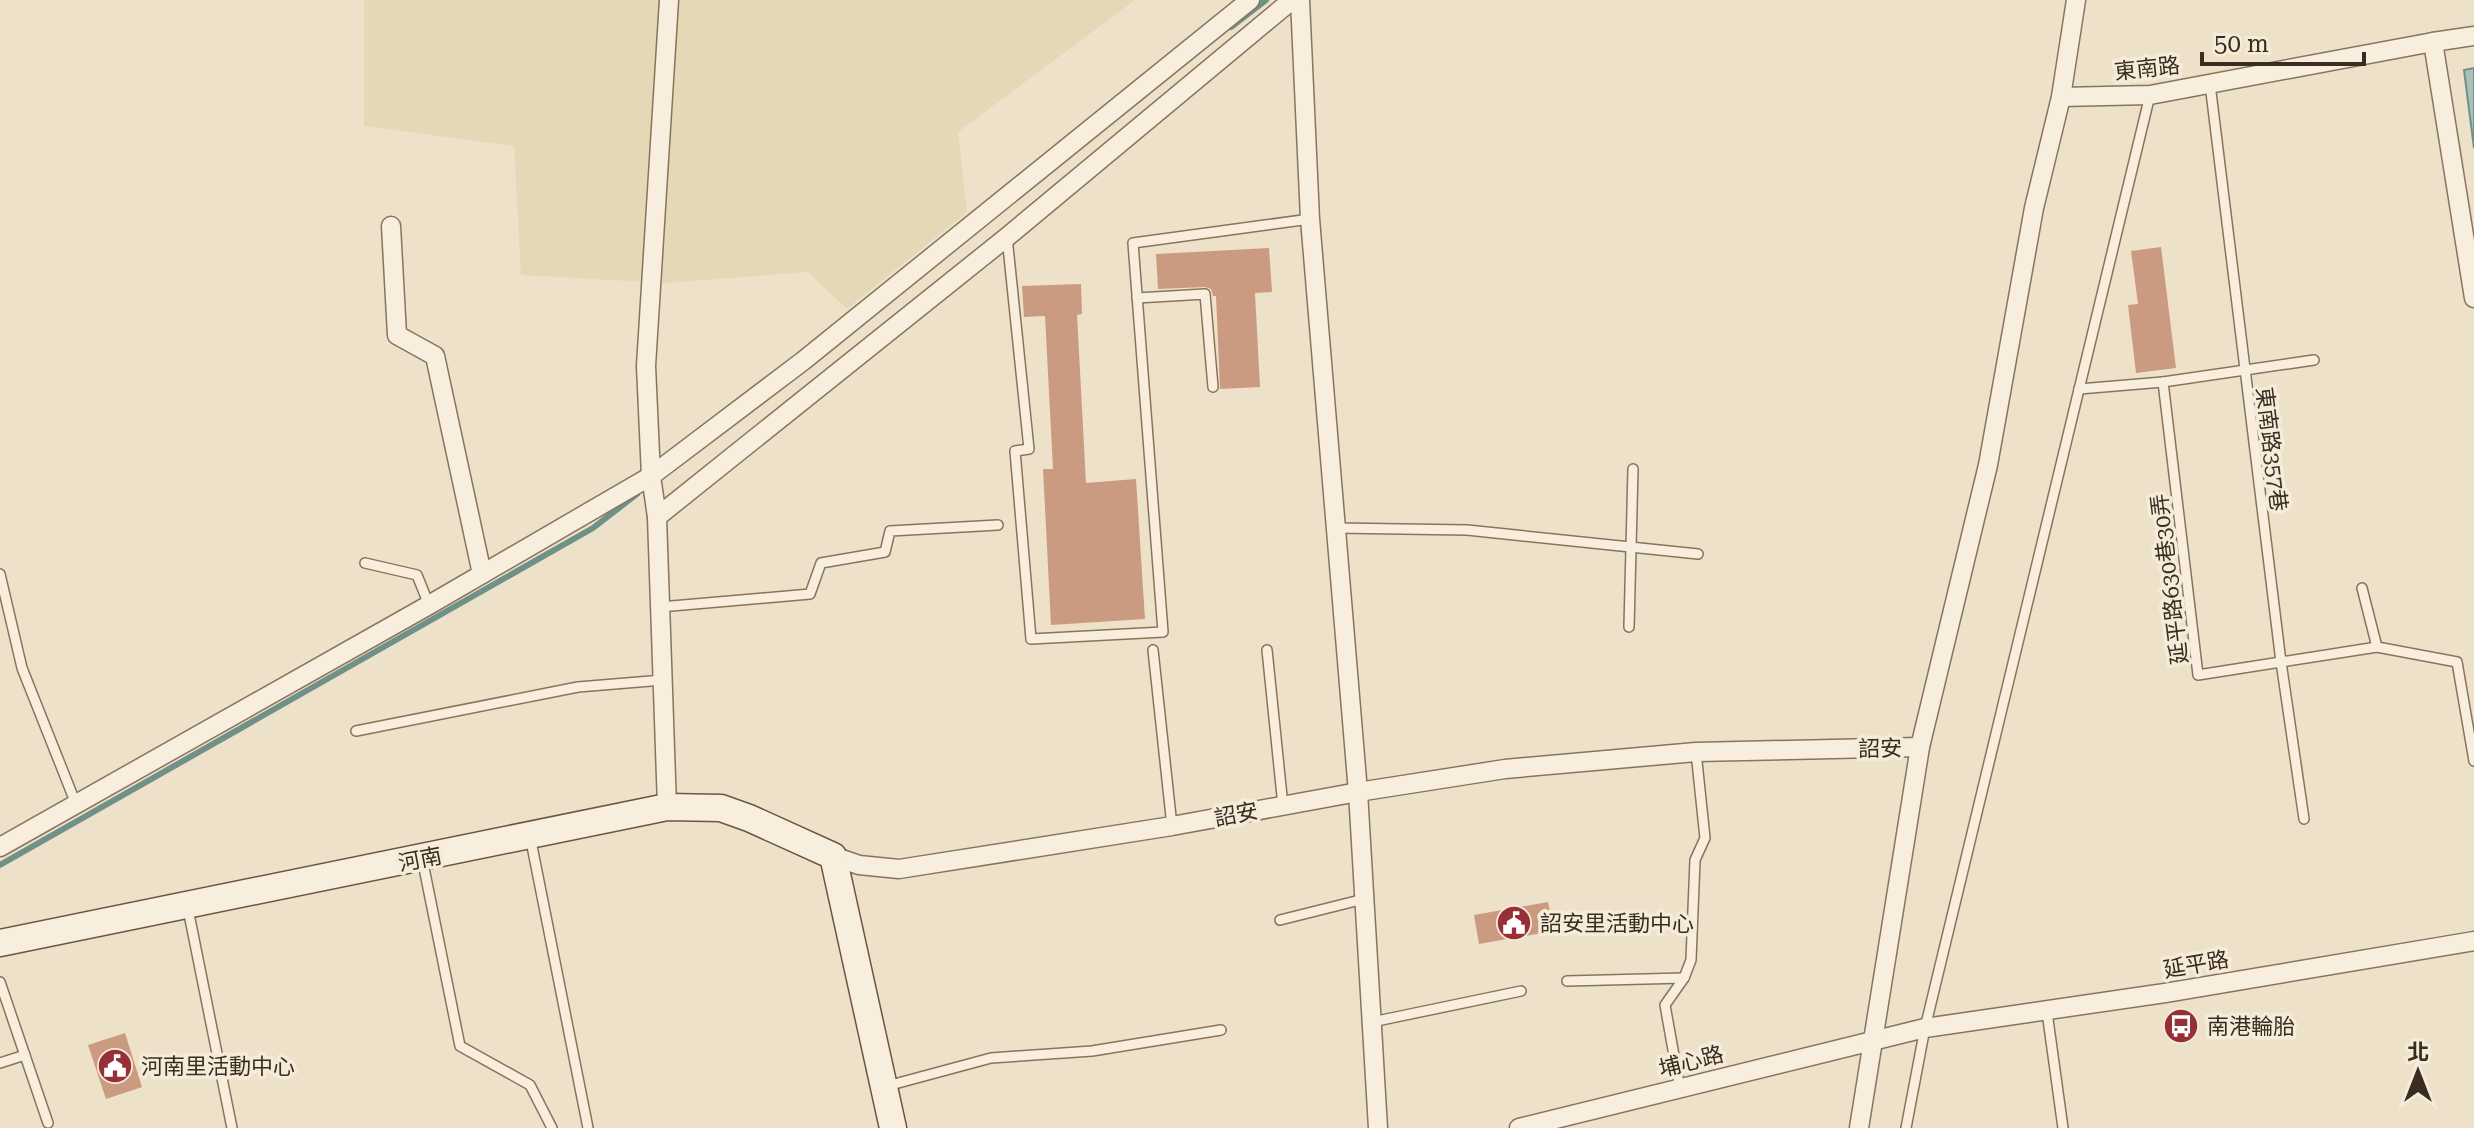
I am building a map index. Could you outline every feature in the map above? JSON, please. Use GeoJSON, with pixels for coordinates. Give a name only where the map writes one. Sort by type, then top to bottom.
{"type":"FeatureCollection","features":[{"type":"Feature","properties":{"kind":"street"},"geometry":{"type":"LineString","coordinates":[[667,807],[657,517],[651,476],[646,366],[669,0]]}},
{"type":"Feature","properties":{"kind":"street"},"geometry":{"type":"LineString","coordinates":[[0,847],[651,476],[803,361],[1250,0]]}},
{"type":"Feature","properties":{"kind":"street"},"geometry":{"type":"LineString","coordinates":[[657,517],[1007,237],[1292,0]]}},
{"type":"Feature","properties":{"kind":"street"},"geometry":{"type":"LineString","coordinates":[[1300,0],[1310,219],[1358,792],[1378,1128]]}},
{"type":"Feature","properties":{"kind":"street"},"geometry":{"type":"LineString","coordinates":[[1859,1128],[1920,747],[1988,465],[2034,208],[2061,97],[2076,0]]}},
{"type":"Feature","properties":{"kind":"street","name":"東南路"},"geometry":{"type":"LineString","coordinates":[[2061,97],[2150,95],[2474,36]]}},
{"type":"Feature","properties":{"kind":"street"},"geometry":{"type":"LineString","coordinates":[[2433,42],[2474,298]]}},
{"type":"Feature","properties":{"kind":"street"},"geometry":{"type":"LineString","coordinates":[[391,226],[397,335],[435,356],[482,574]]}},
{"type":"Feature","properties":{"kind":"street","name":"詔安"},"geometry":{"type":"LineString","coordinates":[[833,856],[859,865],[899,869],[1505,769],[1696,752],[1920,747]]}},
{"type":"Feature","properties":{"kind":"street","name":"河南"},"geometry":{"type":"LineString","coordinates":[[0,943],[667,807],[721,808],[833,856]]}},
{"type":"Feature","properties":{"kind":"street"},"geometry":{"type":"LineString","coordinates":[[833,856],[893,1128]]}},
{"type":"Feature","properties":{"kind":"street","name":"延平路"},"geometry":{"type":"LineString","coordinates":[[1925,1028],[2047,1012],[2474,941]]}},
{"type":"Feature","properties":{"kind":"street","name":"埔心路"},"geometry":{"type":"LineString","coordinates":[[1519,1128],[1570,1122],[1680,1089],[1925,1028]]}},
{"type":"Feature","properties":{"kind":"lane","name":"東南路357巷"},"geometry":{"type":"LineString","coordinates":[[2210,84],[2281,662],[2304,819]]}},
{"type":"Feature","properties":{"kind":"lane"},"geometry":{"type":"LineString","coordinates":[[1906,1128],[1925,1028],[2150,95]]}},
{"type":"Feature","properties":{"kind":"lane"},"geometry":{"type":"LineString","coordinates":[[1007,237],[1029,449],[1015,451],[1031,639],[1163,632],[1133,243],[1310,219]]}},
{"type":"Feature","properties":{"kind":"lane"},"geometry":{"type":"LineString","coordinates":[[1137,298],[1205,294],[1213,387]]}},
{"type":"Feature","properties":{"kind":"lane"},"geometry":{"type":"LineString","coordinates":[[2079,389],[2163,382],[2314,360]]}},
{"type":"Feature","properties":{"kind":"lane","name":"延平路630巷30弄"},"geometry":{"type":"LineString","coordinates":[[2163,382],[2198,675],[2377,647],[2457,662],[2474,761]]}},
{"type":"Feature","properties":{"kind":"lane"},"geometry":{"type":"LineString","coordinates":[[1629,627],[1633,469]]}},
{"type":"Feature","properties":{"kind":"lane"},"geometry":{"type":"LineString","coordinates":[[660,607],[810,594],[821,563],[885,552],[890,531],[998,525]]}},
{"type":"Feature","properties":{"kind":"lane"},"geometry":{"type":"LineString","coordinates":[[1336,528],[1467,530],[1698,554]]}},
{"type":"Feature","properties":{"kind":"lane"},"geometry":{"type":"LineString","coordinates":[[365,563],[417,575],[429,605]]}},
{"type":"Feature","properties":{"kind":"lane"},"geometry":{"type":"LineString","coordinates":[[0,574],[22,668],[76,804]]}},
{"type":"Feature","properties":{"kind":"lane"},"geometry":{"type":"LineString","coordinates":[[2362,588],[2377,647]]}},
{"type":"Feature","properties":{"kind":"lane"},"geometry":{"type":"LineString","coordinates":[[1153,650],[1172,826]]}},
{"type":"Feature","properties":{"kind":"lane"},"geometry":{"type":"LineString","coordinates":[[1267,650],[1283,806]]}},
{"type":"Feature","properties":{"kind":"lane"},"geometry":{"type":"LineString","coordinates":[[356,731],[578,687],[663,680]]}},
{"type":"Feature","properties":{"kind":"lane"},"geometry":{"type":"LineString","coordinates":[[1680,1089],[1665,1005],[1684,978],[1691,960],[1695,860],[1705,838],[1696,752]]}},
{"type":"Feature","properties":{"kind":"lane"},"geometry":{"type":"LineString","coordinates":[[530,836],[588,1128]]}},
{"type":"Feature","properties":{"kind":"lane"},"geometry":{"type":"LineString","coordinates":[[422,858],[460,1046],[530,1085],[552,1128]]}},
{"type":"Feature","properties":{"kind":"lane"},"geometry":{"type":"LineString","coordinates":[[1280,920],[1364,899]]}},
{"type":"Feature","properties":{"kind":"lane"},"geometry":{"type":"LineString","coordinates":[[187,906],[232,1128]]}},
{"type":"Feature","properties":{"kind":"lane"},"geometry":{"type":"LineString","coordinates":[[1567,981],[1684,978]]}},
{"type":"Feature","properties":{"kind":"lane"},"geometry":{"type":"LineString","coordinates":[[0,982],[48,1123]]}},
{"type":"Feature","properties":{"kind":"lane"},"geometry":{"type":"LineString","coordinates":[[1372,1022],[1521,991]]}},
{"type":"Feature","properties":{"kind":"lane"},"geometry":{"type":"LineString","coordinates":[[2047,1012],[2063,1128]]}},
{"type":"Feature","properties":{"kind":"lane"},"geometry":{"type":"LineString","coordinates":[[884,1087],[991,1058],[1092,1051],[1221,1030]]}},
{"type":"Feature","properties":{"kind":"lane"},"geometry":{"type":"LineString","coordinates":[[0,1063],[25,1055]]}},
{"type":"Feature","properties":{"kind":"shaded area"},"geometry":{"type":"Polygon","coordinates":[[[364,0],[1135,0],[958,132],[967,212],[847,309],[808,272],[666,283],[521,275],[514,146],[364,126],[364,0]]]}},
{"type":"Feature","properties":{"kind":"water"},"geometry":{"type":"Polygon","coordinates":[[[2474,68],[2474,148],[2464,70],[2474,68]]]}},
{"type":"Feature","properties":{"kind":"building"},"geometry":{"type":"Polygon","coordinates":[[[2161,247],[2176,368],[2136,373],[2128,305],[2138,304],[2131,251],[2161,247]]]}},
{"type":"Feature","properties":{"kind":"building"},"geometry":{"type":"Polygon","coordinates":[[[1269,248],[1272,292],[1255,293],[1260,387],[1220,389],[1216,296],[1205,287],[1158,289],[1156,254],[1269,248]]]}},
{"type":"Feature","properties":{"kind":"building"},"geometry":{"type":"Polygon","coordinates":[[[1081,284],[1082,314],[1077,315],[1086,483],[1136,479],[1145,619],[1051,625],[1043,469],[1053,469],[1045,316],[1024,317],[1022,286],[1081,284]]]}},
{"type":"Feature","properties":{"kind":"building","name":"詔安里活動中心"},"geometry":{"type":"Polygon","coordinates":[[[1548,902],[1554,931],[1479,944],[1474,915],[1548,902]]]}},
{"type":"Feature","properties":{"kind":"building","name":"河南里活動中心"},"geometry":{"type":"Polygon","coordinates":[[[125,1033],[142,1087],[106,1099],[88,1045],[125,1033]]]}},
{"type":"Feature","properties":{"kind":"waterway"},"geometry":{"type":"LineString","coordinates":[[1231,27],[1266,0]]}},
{"type":"Feature","properties":{"kind":"waterway"},"geometry":{"type":"LineString","coordinates":[[0,865],[593,528],[637,494]]}},
{"type":"Feature","properties":{"kind":"place","name":"詔安里活動中心"},"geometry":{"type":"Point","coordinates":[1514,923]}},
{"type":"Feature","properties":{"kind":"place","name":"南港輪胎"},"geometry":{"type":"Point","coordinates":[2181,1026]}},
{"type":"Feature","properties":{"kind":"place","name":"河南里活動中心"},"geometry":{"type":"Point","coordinates":[115,1066]}}]}
